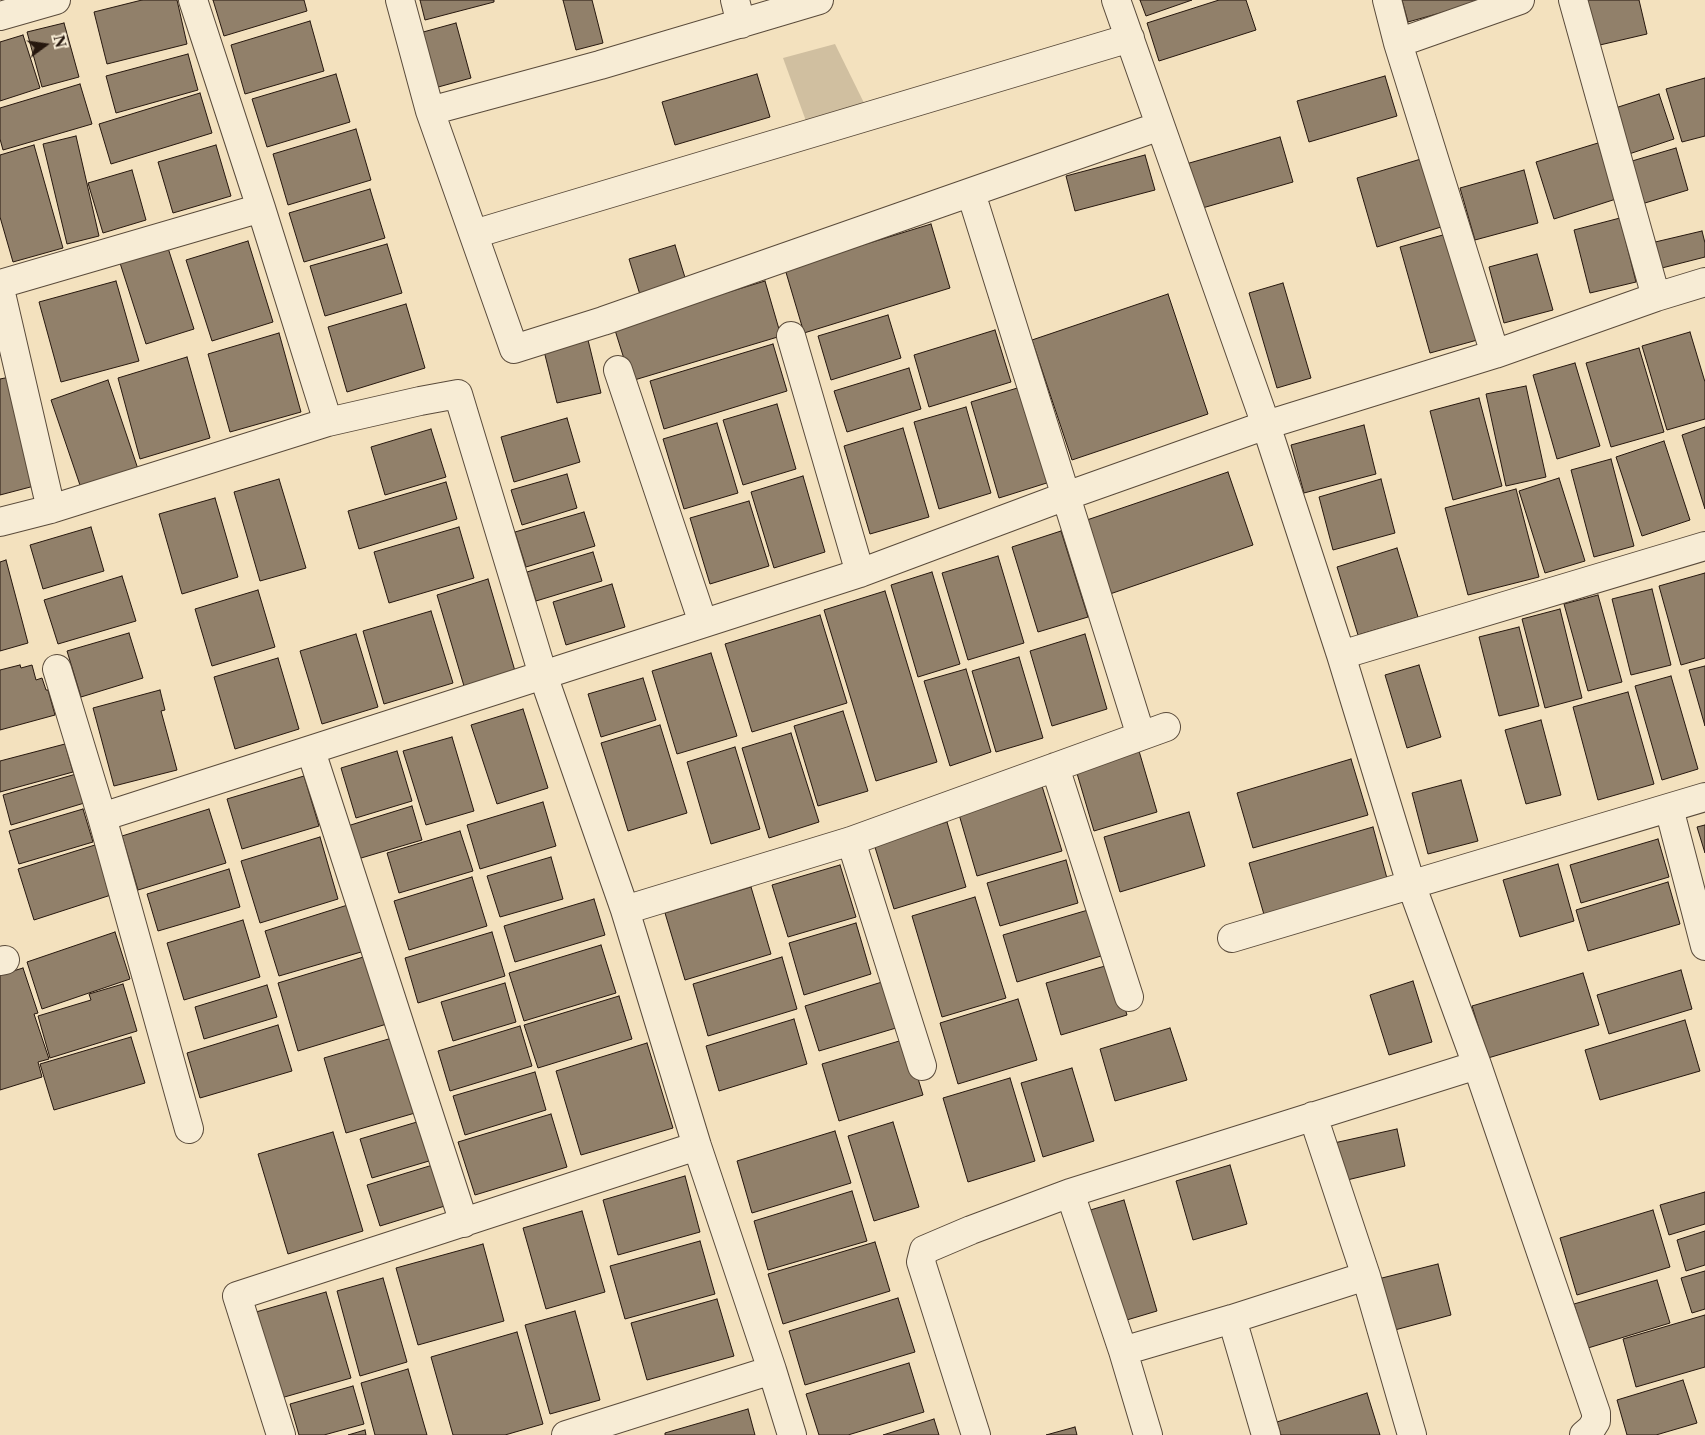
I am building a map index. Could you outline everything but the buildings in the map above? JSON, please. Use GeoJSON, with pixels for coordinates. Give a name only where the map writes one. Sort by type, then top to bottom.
{"type":"FeatureCollection","features":[{"type":"Feature","properties":{"kind":"street"},"geometry":{"type":"LineString","coordinates":[[0,16],[56,0]]}},
{"type":"Feature","properties":{"kind":"street"},"geometry":{"type":"LineString","coordinates":[[193,0],[262,208],[328,422]]}},
{"type":"Feature","properties":{"kind":"street"},"geometry":{"type":"LineString","coordinates":[[400,0],[430,110],[514,349],[603,321],[1160,126]]}},
{"type":"Feature","properties":{"kind":"street"},"geometry":{"type":"LineString","coordinates":[[430,110],[590,67],[738,12],[819,0]]}},
{"type":"Feature","properties":{"kind":"street"},"geometry":{"type":"LineString","coordinates":[[1116,0],[1266,425],[1341,655],[1411,884],[1477,1065],[1596,1413],[1596,1421],[1584,1435]]}},
{"type":"Feature","properties":{"kind":"street"},"geometry":{"type":"LineString","coordinates":[[1387,0],[1398,43],[1495,354]]}},
{"type":"Feature","properties":{"kind":"street"},"geometry":{"type":"LineString","coordinates":[[1398,43],[1520,0]]}},
{"type":"Feature","properties":{"kind":"street"},"geometry":{"type":"LineString","coordinates":[[1573,0],[1656,297]]}},
{"type":"Feature","properties":{"kind":"street"},"geometry":{"type":"LineString","coordinates":[[474,234],[1130,38]]}},
{"type":"Feature","properties":{"kind":"street"},"geometry":{"type":"LineString","coordinates":[[625,910],[851,841],[1153,732],[1066,496],[971,193]]}},
{"type":"Feature","properties":{"kind":"street"},"geometry":{"type":"LineString","coordinates":[[0,284],[262,208]]}},
{"type":"Feature","properties":{"kind":"street"},"geometry":{"type":"LineString","coordinates":[[102,817],[860,573],[1066,496],[1266,425],[1495,354],[1656,297],[1705,282]]}},
{"type":"Feature","properties":{"kind":"street"},"geometry":{"type":"LineString","coordinates":[[0,289],[51,509]]}},
{"type":"Feature","properties":{"kind":"street"},"geometry":{"type":"LineString","coordinates":[[791,336],[860,573]]}},
{"type":"Feature","properties":{"kind":"street"},"geometry":{"type":"LineString","coordinates":[[618,370],[703,623]]}},
{"type":"Feature","properties":{"kind":"street"},"geometry":{"type":"LineString","coordinates":[[0,522],[51,509],[328,422],[458,394],[543,675],[625,910],[697,1146],[792,1435]]}},
{"type":"Feature","properties":{"kind":"street"},"geometry":{"type":"LineString","coordinates":[[1341,655],[1705,546]]}},
{"type":"Feature","properties":{"kind":"street"},"geometry":{"type":"LineString","coordinates":[[57,669],[102,817],[189,1129]]}},
{"type":"Feature","properties":{"kind":"street"},"geometry":{"type":"LineString","coordinates":[[311,751],[464,1223]]}},
{"type":"Feature","properties":{"kind":"street"},"geometry":{"type":"LineString","coordinates":[[1055,767],[1129,997]]}},
{"type":"Feature","properties":{"kind":"street"},"geometry":{"type":"LineString","coordinates":[[1232,938],[1705,797]]}},
{"type":"Feature","properties":{"kind":"street"},"geometry":{"type":"LineString","coordinates":[[1669,808],[1705,946]]}},
{"type":"Feature","properties":{"kind":"street"},"geometry":{"type":"LineString","coordinates":[[851,841],[922,1066]]}},
{"type":"Feature","properties":{"kind":"street"},"geometry":{"type":"LineString","coordinates":[[976,1435],[922,1262],[924,1250],[971,1230],[1070,1193],[1477,1065]]}},
{"type":"Feature","properties":{"kind":"street"},"geometry":{"type":"LineString","coordinates":[[1313,1116],[1366,1276],[1412,1435]]}},
{"type":"Feature","properties":{"kind":"street"},"geometry":{"type":"LineString","coordinates":[[282,1435],[236,1296],[697,1146]]}},
{"type":"Feature","properties":{"kind":"street"},"geometry":{"type":"LineString","coordinates":[[1070,1193],[1123,1351],[1148,1435]]}},
{"type":"Feature","properties":{"kind":"street"},"geometry":{"type":"LineString","coordinates":[[1123,1351],[1366,1276]]}},
{"type":"Feature","properties":{"kind":"street"},"geometry":{"type":"LineString","coordinates":[[1232,1318],[1266,1435]]}},
{"type":"Feature","properties":{"kind":"street"},"geometry":{"type":"LineString","coordinates":[[566,1435],[772,1370]]}},
{"type":"Feature","properties":{"kind":"shaded area"},"geometry":{"type":"Polygon","coordinates":[[[835,44],[867,109],[806,121],[783,58],[835,44]]]}}]}
